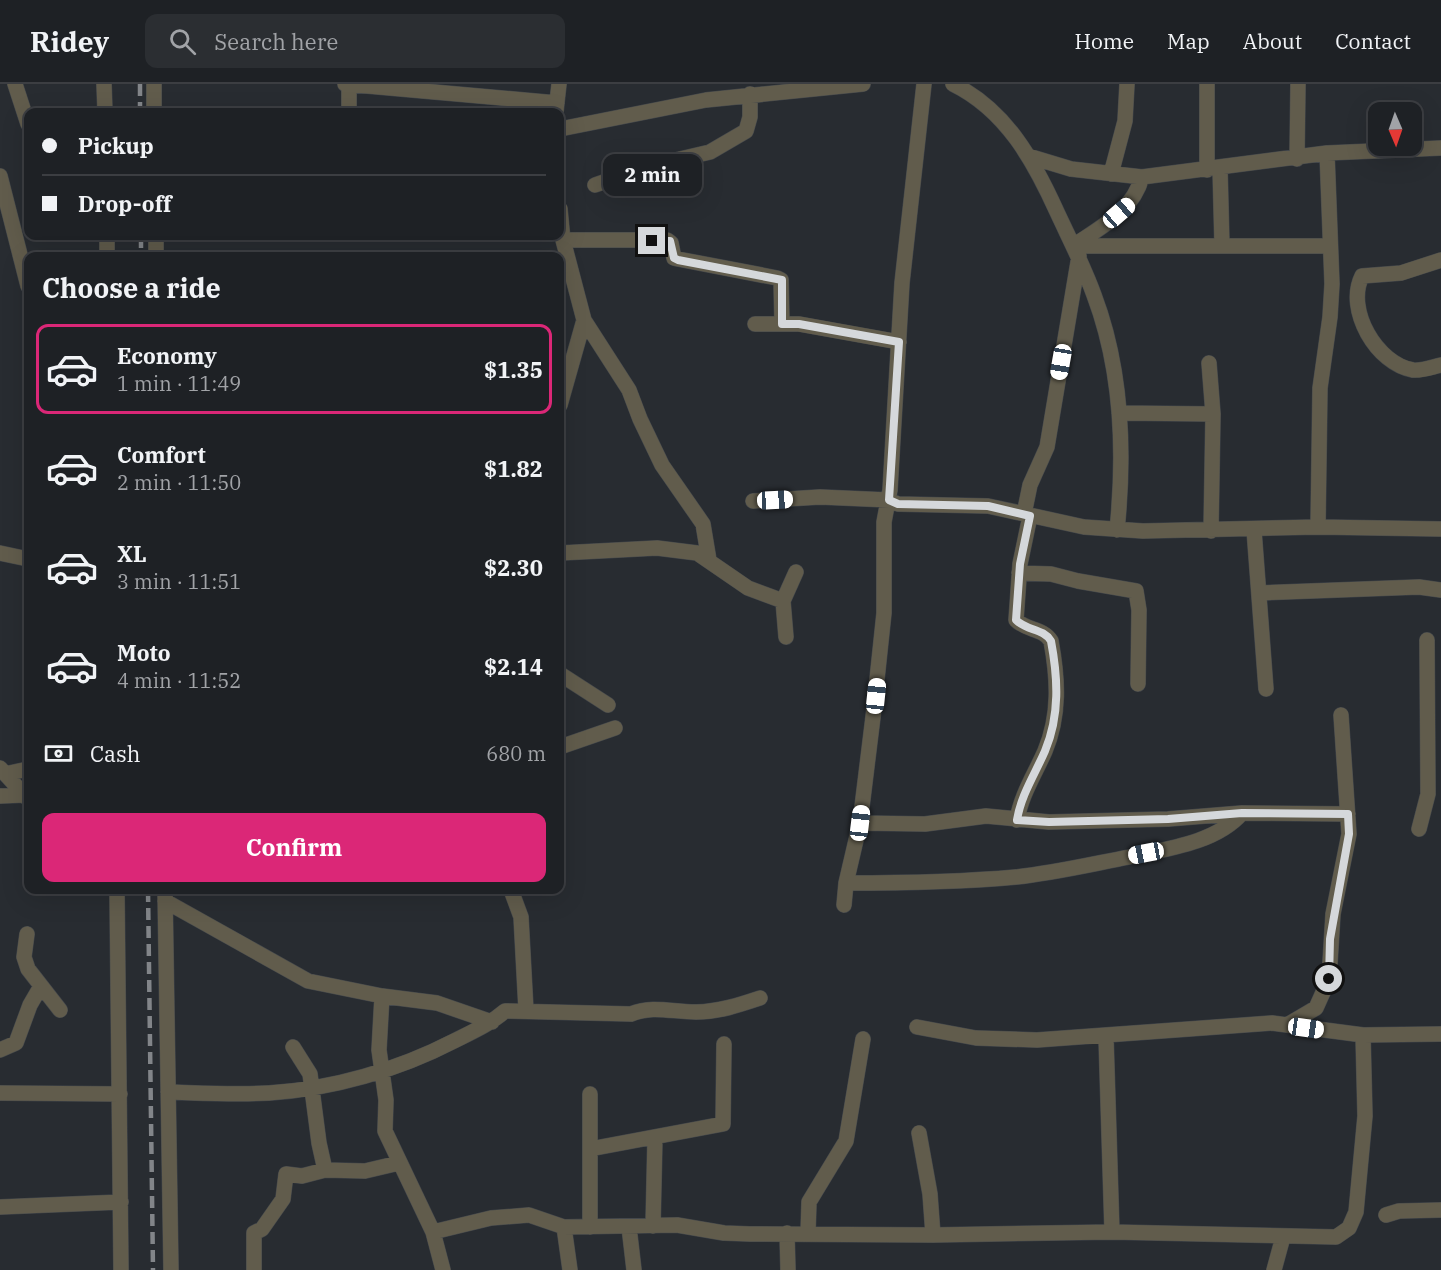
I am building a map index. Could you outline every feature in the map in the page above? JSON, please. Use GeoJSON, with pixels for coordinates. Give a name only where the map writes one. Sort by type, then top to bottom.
{"type":"FeatureCollection","features":[{"type":"Feature","properties":{"kind":"street"},"geometry":{"type":"LineString","coordinates":[[15,84],[24,112]]}},
{"type":"Feature","properties":{"kind":"street"},"geometry":{"type":"LineString","coordinates":[[104,84],[105,108]]}},
{"type":"Feature","properties":{"kind":"street"},"geometry":{"type":"LineString","coordinates":[[154,84],[154,108]]}},
{"type":"Feature","properties":{"kind":"street"},"geometry":{"type":"LineString","coordinates":[[349,108],[347,85],[433,88],[557,108],[559,84]]}},
{"type":"Feature","properties":{"kind":"street"},"geometry":{"type":"LineString","coordinates":[[564,128],[661,108],[788,87],[863,84]]}},
{"type":"Feature","properties":{"kind":"street"},"geometry":{"type":"LineString","coordinates":[[844,905],[846,883],[860,823],[884,613],[884,522],[889,500],[902,283],[924,84]]}},
{"type":"Feature","properties":{"kind":"street"},"geometry":{"type":"LineString","coordinates":[[953,84],[993,110],[1028,156],[1076,251],[1103,323],[1119,413],[1122,477],[1117,530]]}},
{"type":"Feature","properties":{"kind":"street"},"geometry":{"type":"LineString","coordinates":[[1111,174],[1125,121],[1127,84]]}},
{"type":"Feature","properties":{"kind":"street"},"geometry":{"type":"LineString","coordinates":[[1207,84],[1213,169],[1222,246]]}},
{"type":"Feature","properties":{"kind":"street"},"geometry":{"type":"LineString","coordinates":[[1298,84],[1298,159]]}},
{"type":"Feature","properties":{"kind":"street"},"geometry":{"type":"LineString","coordinates":[[595,185],[646,167],[710,153],[746,131],[750,117],[750,94]]}},
{"type":"Feature","properties":{"kind":"street"},"geometry":{"type":"LineString","coordinates":[[1028,156],[1071,169],[1142,177],[1298,159],[1327,153],[1441,148]]}},
{"type":"Feature","properties":{"kind":"street"},"geometry":{"type":"LineString","coordinates":[[1318,527],[1320,388],[1332,284],[1327,153]]}},
{"type":"Feature","properties":{"kind":"street"},"geometry":{"type":"LineString","coordinates":[[0,176],[24,270]]}},
{"type":"Feature","properties":{"kind":"street"},"geometry":{"type":"LineString","coordinates":[[1017,820],[1019,806],[1051,734],[1057,691],[1051,641],[1047,635],[1022,626],[1016,620],[1019,573],[1030,485],[1047,447],[1076,251],[1129,205],[1138,193],[1142,177]]}},
{"type":"Feature","properties":{"kind":"street"},"geometry":{"type":"LineString","coordinates":[[709,560],[703,524],[662,465],[629,390],[584,320],[563,240],[667,240],[671,243],[674,258],[678,260],[777,278],[782,280],[783,286],[782,324]]}},
{"type":"Feature","properties":{"kind":"street"},"geometry":{"type":"LineString","coordinates":[[1076,251],[1222,246],[1329,246]]}},
{"type":"Feature","properties":{"kind":"street"},"geometry":{"type":"LineString","coordinates":[[1441,260],[1401,273],[1362,276],[1359,293],[1364,324],[1375,348],[1387,358],[1414,370],[1441,365]]}},
{"type":"Feature","properties":{"kind":"street"},"geometry":{"type":"LineString","coordinates":[[564,391],[584,320]]}},
{"type":"Feature","properties":{"kind":"street"},"geometry":{"type":"LineString","coordinates":[[755,324],[799,324],[899,342]]}},
{"type":"Feature","properties":{"kind":"street"},"geometry":{"type":"LineString","coordinates":[[1209,363],[1213,414],[1211,531]]}},
{"type":"Feature","properties":{"kind":"street"},"geometry":{"type":"LineString","coordinates":[[1119,413],[1213,414]]}},
{"type":"Feature","properties":{"kind":"street"},"geometry":{"type":"LineString","coordinates":[[753,501],[820,497],[889,500],[898,504],[988,506],[1083,527],[1117,530],[1211,531],[1318,527],[1441,529]]}},
{"type":"Feature","properties":{"kind":"street"},"geometry":{"type":"LineString","coordinates":[[1254,530],[1266,689]]}},
{"type":"Feature","properties":{"kind":"street"},"geometry":{"type":"LineString","coordinates":[[564,554],[657,548],[697,554],[748,588],[783,601]]}},
{"type":"Feature","properties":{"kind":"street"},"geometry":{"type":"LineString","coordinates":[[0,553],[24,559]]}},
{"type":"Feature","properties":{"kind":"street"},"geometry":{"type":"LineString","coordinates":[[786,637],[783,601],[796,572]]}},
{"type":"Feature","properties":{"kind":"street"},"geometry":{"type":"LineString","coordinates":[[1019,573],[1051,574],[1078,581],[1132,588],[1136,591],[1138,684]]}},
{"type":"Feature","properties":{"kind":"street"},"geometry":{"type":"LineString","coordinates":[[1259,592],[1419,587],[1441,590]]}},
{"type":"Feature","properties":{"kind":"street"},"geometry":{"type":"LineString","coordinates":[[1419,829],[1428,794],[1435,736],[1428,640]]}},
{"type":"Feature","properties":{"kind":"street"},"geometry":{"type":"LineString","coordinates":[[564,677],[608,705]]}},
{"type":"Feature","properties":{"kind":"street"},"geometry":{"type":"LineString","coordinates":[[1287,1026],[1316,1008],[1329,979],[1330,939],[1349,834],[1341,715]]}},
{"type":"Feature","properties":{"kind":"street"},"geometry":{"type":"LineString","coordinates":[[564,746],[615,728]]}},
{"type":"Feature","properties":{"kind":"street"},"geometry":{"type":"LineString","coordinates":[[3,771],[24,769]]}},
{"type":"Feature","properties":{"kind":"street"},"geometry":{"type":"LineString","coordinates":[[3,771],[24,794]]}},
{"type":"Feature","properties":{"kind":"street"},"geometry":{"type":"LineString","coordinates":[[0,796],[24,797]]}},
{"type":"Feature","properties":{"kind":"street"},"geometry":{"type":"LineString","coordinates":[[860,823],[925,825],[986,816],[1049,822],[1168,819],[1242,813],[1348,814]]}},
{"type":"Feature","properties":{"kind":"street"},"geometry":{"type":"LineString","coordinates":[[846,883],[904,883],[1017,877],[1072,868],[1195,841],[1231,825],[1242,813]]}},
{"type":"Feature","properties":{"kind":"street"},"geometry":{"type":"LineString","coordinates":[[117,894],[121,1270]]}},
{"type":"Feature","properties":{"kind":"street"},"geometry":{"type":"LineString","coordinates":[[512,894],[521,917],[526,1010]]}},
{"type":"Feature","properties":{"kind":"street"},"geometry":{"type":"LineString","coordinates":[[165,895],[308,981],[382,996],[437,1003],[492,1022]]}},
{"type":"Feature","properties":{"kind":"street"},"geometry":{"type":"LineString","coordinates":[[165,895],[171,1270]]}},
{"type":"Feature","properties":{"kind":"street"},"geometry":{"type":"LineString","coordinates":[[27,934],[24,957],[28,969],[60,1010]]}},
{"type":"Feature","properties":{"kind":"street"},"geometry":{"type":"LineString","coordinates":[[0,1050],[16,1043],[30,1005],[41,986]]}},
{"type":"Feature","properties":{"kind":"street"},"geometry":{"type":"LineString","coordinates":[[382,996],[379,1024],[381,1073],[386,1100],[385,1131],[433,1232],[443,1270]]}},
{"type":"Feature","properties":{"kind":"street"},"geometry":{"type":"LineString","coordinates":[[168,1092],[269,1093],[311,1089],[381,1073],[434,1052],[492,1022],[505,1011],[632,1014],[647,1008],[696,1012],[720,1010],[760,998]]}},
{"type":"Feature","properties":{"kind":"street"},"geometry":{"type":"LineString","coordinates":[[917,1027],[976,1038],[1037,1040],[1272,1023],[1363,1035],[1441,1034]]}},
{"type":"Feature","properties":{"kind":"street"},"geometry":{"type":"LineString","coordinates":[[433,1232],[491,1218],[529,1215],[564,1227],[702,1227],[724,1233],[933,1236],[1112,1232],[1336,1237],[1349,1228],[1356,1212],[1365,1116],[1363,1035]]}},
{"type":"Feature","properties":{"kind":"street"},"geometry":{"type":"LineString","coordinates":[[1106,1036],[1112,1232]]}},
{"type":"Feature","properties":{"kind":"street"},"geometry":{"type":"LineString","coordinates":[[808,1233],[809,1202],[846,1142],[863,1039]]}},
{"type":"Feature","properties":{"kind":"street"},"geometry":{"type":"LineString","coordinates":[[590,1149],[723,1124],[724,1044]]}},
{"type":"Feature","properties":{"kind":"street"},"geometry":{"type":"LineString","coordinates":[[292,1047],[310,1074],[325,1170]]}},
{"type":"Feature","properties":{"kind":"street"},"geometry":{"type":"LineString","coordinates":[[0,1093],[120,1094]]}},
{"type":"Feature","properties":{"kind":"street"},"geometry":{"type":"LineString","coordinates":[[590,1094],[590,1227]]}},
{"type":"Feature","properties":{"kind":"street"},"geometry":{"type":"LineString","coordinates":[[919,1132],[930,1194],[933,1236]]}},
{"type":"Feature","properties":{"kind":"street"},"geometry":{"type":"LineString","coordinates":[[653,1226],[655,1137]]}},
{"type":"Feature","properties":{"kind":"street"},"geometry":{"type":"LineString","coordinates":[[254,1270],[254,1233],[262,1229],[284,1198],[286,1174],[302,1176],[325,1170],[365,1171],[399,1163]]}},
{"type":"Feature","properties":{"kind":"street"},"geometry":{"type":"LineString","coordinates":[[0,1207],[122,1202]]}},
{"type":"Feature","properties":{"kind":"street"},"geometry":{"type":"LineString","coordinates":[[1386,1215],[1399,1211],[1441,1210]]}},
{"type":"Feature","properties":{"kind":"street"},"geometry":{"type":"LineString","coordinates":[[564,1227],[570,1270]]}},
{"type":"Feature","properties":{"kind":"street"},"geometry":{"type":"LineString","coordinates":[[629,1227],[634,1270]]}},
{"type":"Feature","properties":{"kind":"street"},"geometry":{"type":"LineString","coordinates":[[787,1233],[788,1270]]}},
{"type":"Feature","properties":{"kind":"street"},"geometry":{"type":"LineString","coordinates":[[1274,1270],[1283,1237]]}},
{"type":"Feature","properties":{"kind":"railway"},"geometry":{"type":"LineString","coordinates":[[140,84],[140,108]]}},
{"type":"Feature","properties":{"kind":"railway"},"geometry":{"type":"LineString","coordinates":[[141,240],[141,252]]}},
{"type":"Feature","properties":{"kind":"railway"},"geometry":{"type":"LineString","coordinates":[[148,894],[153,1270]]}},
{"type":"Feature","properties":{"kind":"route"},"geometry":{"type":"LineString","coordinates":[[652,241],[670,241],[672,254],[678,260],[688,260],[745,274],[782,280],[782,324],[799,324],[899,342],[889,500],[898,504],[988,506],[1030,516],[1020,564],[1016,620],[1022,626],[1047,635],[1051,641],[1057,691],[1051,734],[1046,750],[1019,806],[1017,820],[1049,822],[1168,819],[1242,813],[1348,814],[1349,834],[1330,939],[1329,979]]}}]}
